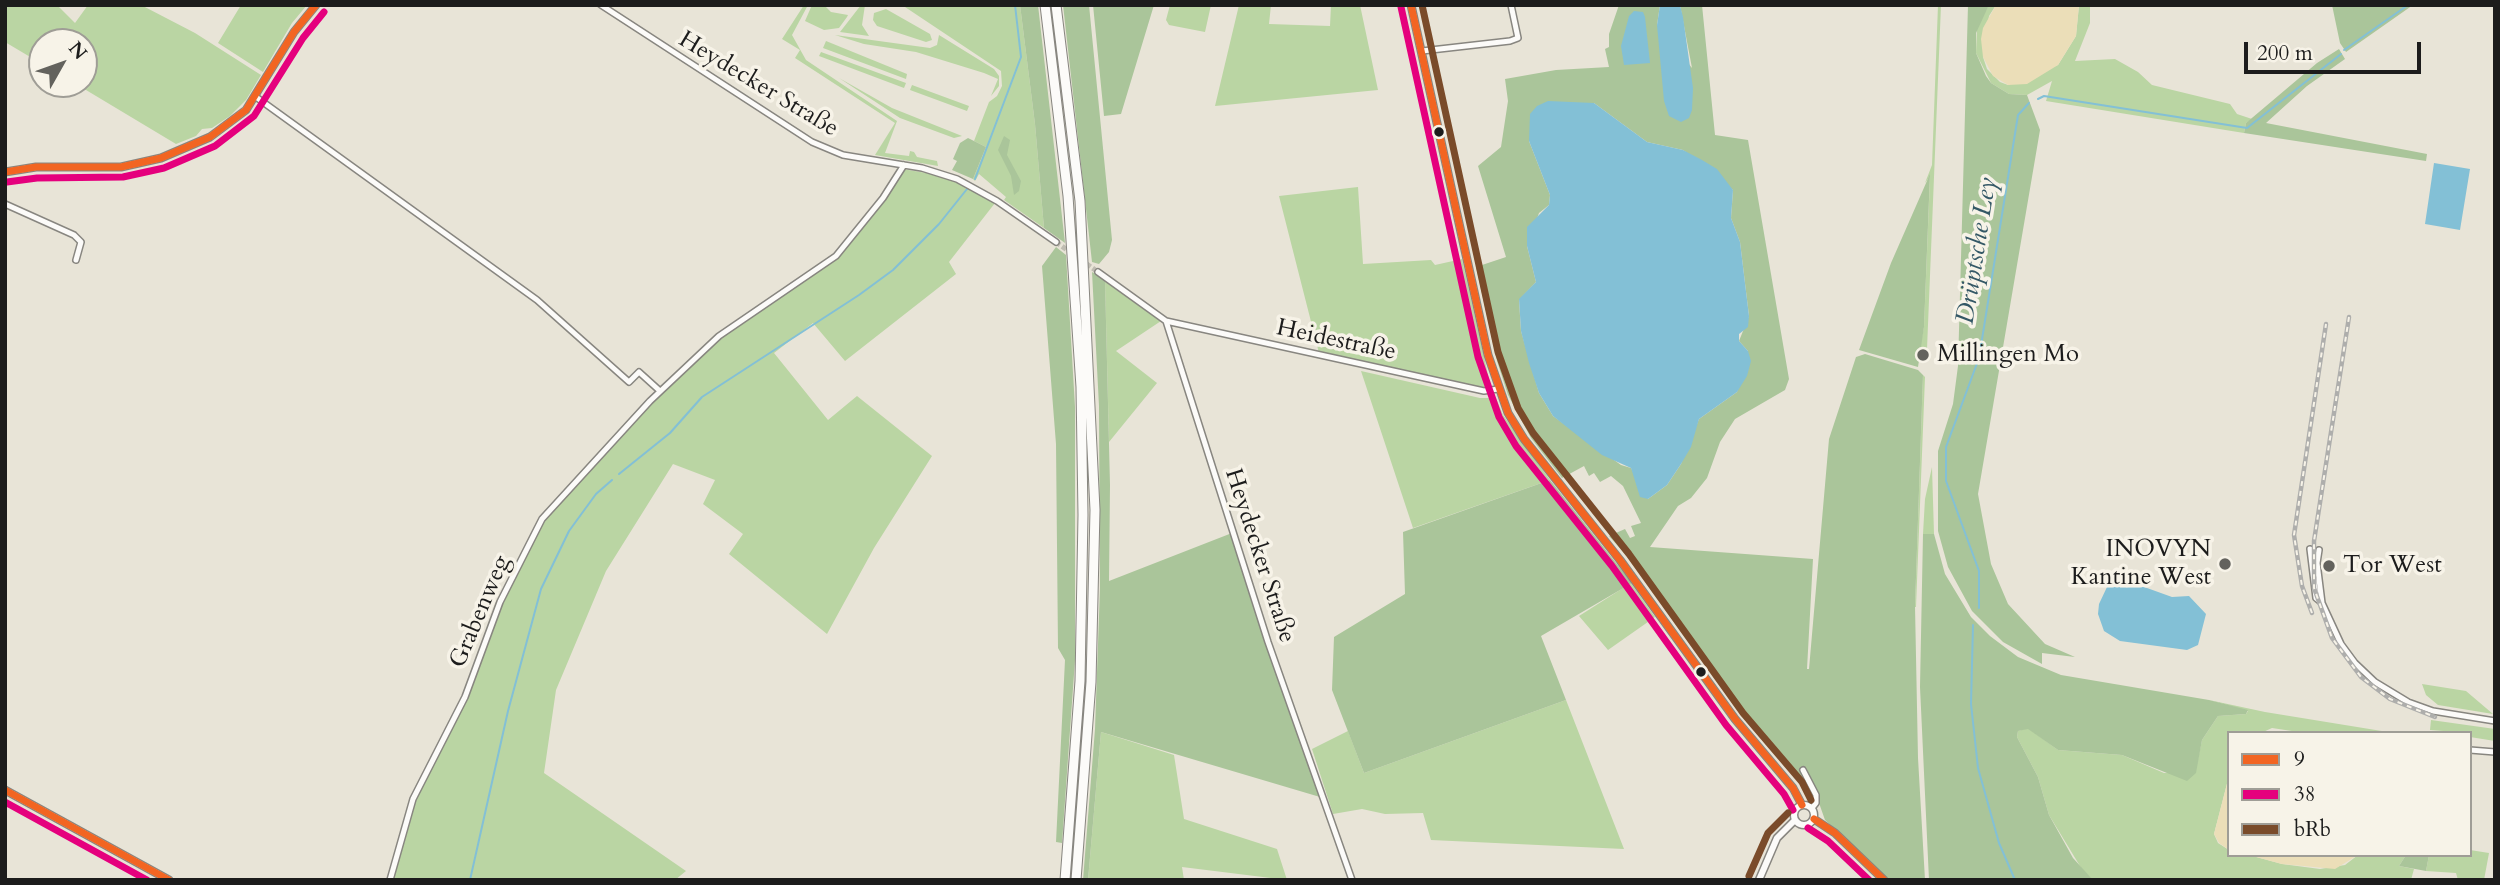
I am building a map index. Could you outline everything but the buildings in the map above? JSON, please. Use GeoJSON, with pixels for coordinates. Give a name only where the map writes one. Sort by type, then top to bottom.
{"type":"FeatureCollection","features":[{"type":"Feature","properties":{"kind":"highway"},"geometry":{"type":"LineString","coordinates":[[1045,5],[1068,196],[1081,387],[1083,528],[1080,681],[1065,880]]}},
{"type":"Feature","properties":{"kind":"highway"},"geometry":{"type":"LineString","coordinates":[[1056,5],[1080,201],[1095,510],[1091,682],[1076,880]]}},
{"type":"Feature","properties":{"kind":"street"},"geometry":{"type":"LineString","coordinates":[[5,172],[36,167],[121,167],[161,158],[219,132],[236,119],[256,97],[288,40],[316,5]]}},
{"type":"Feature","properties":{"kind":"street","name":"Heydecker Straße"},"geometry":{"type":"LineString","coordinates":[[600,5],[812,142],[843,155],[932,170],[967,183],[1056,242]]}},
{"type":"Feature","properties":{"kind":"street"},"geometry":{"type":"LineString","coordinates":[[1411,5],[1488,355],[1498,389],[1524,439],[1620,560],[1735,719],[1793,788],[1802,805],[1812,808]]}},
{"type":"Feature","properties":{"kind":"street"},"geometry":{"type":"LineString","coordinates":[[1422,51],[1518,38],[1511,5]]}},
{"type":"Feature","properties":{"kind":"street"},"geometry":{"type":"LineString","coordinates":[[256,97],[537,300],[629,382],[639,372],[660,391]]}},
{"type":"Feature","properties":{"kind":"street","name":"Grabenweg"},"geometry":{"type":"LineString","coordinates":[[390,880],[413,799],[465,697],[500,602],[542,519],[660,391],[719,336],[836,256],[891,187],[904,165]]}},
{"type":"Feature","properties":{"kind":"street"},"geometry":{"type":"LineString","coordinates":[[5,204],[75,235],[80,242],[76,260]]}},
{"type":"Feature","properties":{"kind":"street"},"geometry":{"type":"LineString","coordinates":[[1098,272],[1166,321]]}},
{"type":"Feature","properties":{"kind":"street","name":"Heydecker Straße"},"geometry":{"type":"LineString","coordinates":[[1166,321],[1268,642],[1352,880]]}},
{"type":"Feature","properties":{"kind":"street","name":"Heidestraße"},"geometry":{"type":"LineString","coordinates":[[1166,321],[1484,391],[1498,389]]}},
{"type":"Feature","properties":{"kind":"street"},"geometry":{"type":"LineString","coordinates":[[2310,549],[2316,598],[2322,603]]}},
{"type":"Feature","properties":{"kind":"street"},"geometry":{"type":"LineString","coordinates":[[2319,550],[2318,580],[2322,603],[2341,644],[2375,682],[2408,702],[2433,712],[2495,721]]}},
{"type":"Feature","properties":{"kind":"street"},"geometry":{"type":"LineString","coordinates":[[2472,750],[2495,751]]}},
{"type":"Feature","properties":{"kind":"street"},"geometry":{"type":"LineString","coordinates":[[1803,770],[1816,795],[1816,803],[1812,808],[1814,819],[1835,833],[1884,880]]}},
{"type":"Feature","properties":{"kind":"street"},"geometry":{"type":"LineString","coordinates":[[5,790],[169,880]]}},
{"type":"Feature","properties":{"kind":"street"},"geometry":{"type":"LineString","coordinates":[[1759,880],[1775,842],[1795,820],[1794,811],[1802,805]]}},
{"type":"Feature","properties":{"kind":"street"},"geometry":{"type":"LineString","coordinates":[[1795,820],[1807,825],[1814,819]]}},
{"type":"Feature","properties":{"kind":"green space"},"geometry":{"type":"Polygon","coordinates":[[[5,5],[57,5],[75,23],[88,5],[141,5],[195,33],[261,75],[246,100],[230,116],[212,128],[202,129],[196,136],[176,144],[98,97],[98,28],[28,28],[28,56],[5,42],[5,5]]]}},
{"type":"Feature","properties":{"kind":"green space"},"geometry":{"type":"Polygon","coordinates":[[[241,5],[307,5],[292,23],[263,72],[218,43],[241,5]]]}},
{"type":"Feature","properties":{"kind":"green space"},"geometry":{"type":"Polygon","coordinates":[[[804,5],[808,5],[792,35],[806,60],[897,121],[885,153],[909,156],[910,151],[917,157],[937,161],[938,166],[875,155],[895,123],[795,58],[800,50],[782,39],[804,5]]]}},
{"type":"Feature","properties":{"kind":"green space"},"geometry":{"type":"Polygon","coordinates":[[[812,5],[824,5],[831,12],[848,15],[839,28],[824,30],[805,21],[812,5]]]}},
{"type":"Feature","properties":{"kind":"green space"},"geometry":{"type":"Polygon","coordinates":[[[861,5],[865,5],[862,25],[869,36],[840,32],[861,5]]]}},
{"type":"Feature","properties":{"kind":"green space"},"geometry":{"type":"Polygon","coordinates":[[[902,5],[1020,5],[1035,124],[1044,228],[1004,200],[1006,197],[979,174],[975,181],[973,179],[986,147],[974,141],[989,102],[997,96],[1002,86],[1001,71],[902,5]]]}},
{"type":"Feature","properties":{"kind":"green space"},"geometry":{"type":"Polygon","coordinates":[[[1020,5],[1038,5],[1065,243],[1044,228],[1035,124],[1020,5]]]}},
{"type":"Feature","properties":{"kind":"green space"},"geometry":{"type":"Polygon","coordinates":[[[1063,5],[1089,5],[1112,240],[1109,252],[1099,264],[1092,262],[1063,5]]]}},
{"type":"Feature","properties":{"kind":"green space"},"geometry":{"type":"Polygon","coordinates":[[[1093,5],[1154,5],[1121,114],[1104,116],[1093,5]]]}},
{"type":"Feature","properties":{"kind":"green space"},"geometry":{"type":"Polygon","coordinates":[[[1170,5],[1211,5],[1205,32],[1169,25],[1166,20],[1170,5]]]}},
{"type":"Feature","properties":{"kind":"green space"},"geometry":{"type":"Polygon","coordinates":[[[1239,5],[1271,5],[1269,24],[1330,26],[1331,5],[1360,5],[1378,90],[1215,106],[1239,5]]]}},
{"type":"Feature","properties":{"kind":"green space"},"geometry":{"type":"Polygon","coordinates":[[[1619,5],[1660,5],[1657,25],[1692,68],[1680,5],[1702,5],[1715,135],[1748,140],[1789,379],[1785,390],[1735,419],[1720,442],[1707,478],[1691,498],[1678,506],[1650,547],[1813,559],[1809,669],[1829,439],[1856,357],[1865,354],[1918,370],[1923,375],[1915,606],[1918,758],[1925,880],[1888,880],[1825,820],[1819,803],[1701,659],[1633,563],[1609,536],[1625,529],[1630,538],[1635,536],[1631,526],[1641,523],[1623,486],[1611,476],[1600,482],[1594,473],[1589,476],[1584,466],[1562,478],[1531,438],[1508,395],[1497,361],[1476,267],[1506,257],[1478,166],[1501,147],[1508,101],[1505,79],[1556,70],[1609,67],[1605,49],[1609,47],[1609,34],[1619,5]],[[1594,103],[1529,141],[1550,195],[1549,205],[1539,213],[1527,246],[1536,282],[1519,300],[1521,331],[1539,393],[1553,416],[1621,465],[1631,468],[1648,499],[1667,485],[1681,464],[1699,419],[1737,392],[1748,351],[1739,341],[1749,316],[1740,242],[1731,218],[1733,190],[1683,150],[1647,142],[1594,103]]]}},
{"type":"Feature","properties":{"kind":"green space"},"geometry":{"type":"Polygon","coordinates":[[[1938,5],[1941,5],[1927,349],[1919,351],[1924,327],[1930,176],[1925,183],[1932,165],[1938,5]]]}},
{"type":"Feature","properties":{"kind":"green space"},"geometry":{"type":"Polygon","coordinates":[[[1968,5],[1989,5],[1976,33],[1976,53],[1986,76],[1991,83],[2009,94],[2027,95],[2040,130],[1978,494],[1991,564],[2008,604],[2045,644],[2075,657],[2042,653],[2042,664],[2003,642],[1972,611],[1948,567],[1938,531],[1938,451],[1953,404],[1958,366],[1968,5]]]}},
{"type":"Feature","properties":{"kind":"green space"},"geometry":{"type":"Polygon","coordinates":[[[1989,5],[1996,5],[1989,16],[1983,57],[1987,69],[2000,82],[2008,85],[2058,65],[2076,36],[2079,5],[2090,5],[2090,23],[2075,61],[2115,59],[2138,72],[2152,85],[2230,104],[2237,114],[2252,119],[2246,123],[2244,133],[2046,101],[2052,81],[2027,95],[2009,94],[1991,83],[1976,53],[1977,27],[1989,5]]]}},
{"type":"Feature","properties":{"kind":"green space"},"geometry":{"type":"Polygon","coordinates":[[[2332,5],[2413,5],[2346,52],[2340,43],[2332,5]]]}},
{"type":"Feature","properties":{"kind":"green space"},"geometry":{"type":"Polygon","coordinates":[[[886,9],[930,34],[932,40],[926,42],[877,26],[873,20],[874,13],[886,9]]]}},
{"type":"Feature","properties":{"kind":"green space"},"geometry":{"type":"Polygon","coordinates":[[[835,35],[930,48],[937,45],[939,35],[994,69],[999,76],[999,86],[991,96],[998,79],[984,73],[916,52],[864,44],[835,35]]]}},
{"type":"Feature","properties":{"kind":"green space"},"geometry":{"type":"Polygon","coordinates":[[[826,41],[907,74],[906,79],[823,48],[826,41]]]}},
{"type":"Feature","properties":{"kind":"green space"},"geometry":{"type":"Polygon","coordinates":[[[2339,49],[2345,59],[2307,86],[2266,123],[2427,154],[2426,161],[2244,133],[2246,123],[2317,63],[2339,49]]]}},
{"type":"Feature","properties":{"kind":"green space"},"geometry":{"type":"Polygon","coordinates":[[[821,52],[906,83],[904,88],[819,56],[821,52]]]}},
{"type":"Feature","properties":{"kind":"green space"},"geometry":{"type":"Polygon","coordinates":[[[839,78],[892,108],[962,136],[954,138],[900,118],[839,78]]]}},
{"type":"Feature","properties":{"kind":"green space"},"geometry":{"type":"Polygon","coordinates":[[[912,85],[969,106],[967,111],[910,90],[912,85]]]}},
{"type":"Feature","properties":{"kind":"green space"},"geometry":{"type":"Polygon","coordinates":[[[1004,136],[1010,140],[1007,155],[1021,181],[1019,191],[1014,195],[1011,176],[998,150],[1004,136]]]}},
{"type":"Feature","properties":{"kind":"green space"},"geometry":{"type":"Polygon","coordinates":[[[968,138],[986,147],[973,179],[952,170],[957,161],[953,159],[960,143],[968,138]]]}},
{"type":"Feature","properties":{"kind":"green space"},"geometry":{"type":"Polygon","coordinates":[[[902,169],[939,175],[961,183],[995,203],[949,262],[956,274],[845,361],[813,323],[774,353],[828,420],[857,396],[932,456],[874,548],[827,634],[729,554],[743,534],[703,504],[715,480],[673,464],[606,571],[556,690],[544,773],[686,871],[675,880],[390,880],[413,799],[465,697],[500,602],[542,519],[650,401],[719,336],[836,256],[902,169]]]}},
{"type":"Feature","properties":{"kind":"green space"},"geometry":{"type":"Polygon","coordinates":[[[1930,174],[1924,327],[1918,367],[1859,350],[1891,263],[1930,174]]]}},
{"type":"Feature","properties":{"kind":"green space"},"geometry":{"type":"Polygon","coordinates":[[[1358,187],[1363,264],[1431,260],[1435,265],[1462,259],[1491,388],[1471,387],[1319,353],[1279,196],[1358,187]]]}},
{"type":"Feature","properties":{"kind":"green space"},"geometry":{"type":"Polygon","coordinates":[[[1056,247],[1066,255],[1075,407],[1075,660],[1062,843],[1056,842],[1065,660],[1058,648],[1056,444],[1042,266],[1056,247]]]}},
{"type":"Feature","properties":{"kind":"green space"},"geometry":{"type":"Polygon","coordinates":[[[1092,272],[1105,280],[1110,485],[1109,581],[1232,533],[1320,797],[1101,732],[1088,880],[1083,880],[1095,729],[1100,588],[1099,406],[1092,272]]]}},
{"type":"Feature","properties":{"kind":"green space"},"geometry":{"type":"Polygon","coordinates":[[[1105,280],[1161,321],[1116,351],[1157,383],[1109,442],[1105,280]]]}},
{"type":"Feature","properties":{"kind":"green space"},"geometry":{"type":"Polygon","coordinates":[[[1361,371],[1480,398],[1496,398],[1503,415],[1550,480],[1413,528],[1361,371]]]}},
{"type":"Feature","properties":{"kind":"green space"},"geometry":{"type":"Polygon","coordinates":[[[1923,375],[1925,377],[1915,607],[1923,375]]]}},
{"type":"Feature","properties":{"kind":"green space"},"geometry":{"type":"Polygon","coordinates":[[[1932,467],[1934,534],[1923,534],[1925,499],[1932,467]]]}},
{"type":"Feature","properties":{"kind":"green space"},"geometry":{"type":"Polygon","coordinates":[[[1550,480],[1632,583],[1541,636],[1566,700],[1364,773],[1332,690],[1334,637],[1405,594],[1403,532],[1550,480]]]}},
{"type":"Feature","properties":{"kind":"green space"},"geometry":{"type":"Polygon","coordinates":[[[1923,534],[1934,534],[1945,574],[1971,617],[1990,636],[2018,657],[2061,675],[2209,700],[2248,710],[2246,714],[2218,716],[2202,740],[2196,773],[2187,781],[2122,755],[2058,750],[2028,729],[2018,731],[2017,737],[2038,777],[2049,815],[2073,858],[2093,880],[1929,880],[1920,687],[1923,534]]]}},
{"type":"Feature","properties":{"kind":"green space"},"geometry":{"type":"Polygon","coordinates":[[[1631,583],[1655,617],[1608,650],[1579,616],[1631,583]]]}},
{"type":"Feature","properties":{"kind":"green space"},"geometry":{"type":"Polygon","coordinates":[[[2422,684],[2466,691],[2493,714],[2438,705],[2426,695],[2422,684]]]}},
{"type":"Feature","properties":{"kind":"green space"},"geometry":{"type":"Polygon","coordinates":[[[1566,700],[1624,849],[1431,840],[1423,813],[1385,814],[1362,809],[1333,814],[1312,749],[1348,731],[1364,773],[1566,700]]]}},
{"type":"Feature","properties":{"kind":"green space"},"geometry":{"type":"Polygon","coordinates":[[[2209,700],[2382,731],[2292,731],[2272,728],[2265,731],[2227,731],[2227,784],[2214,834],[2218,843],[2227,849],[2227,857],[2256,857],[2282,864],[2320,869],[2345,865],[2355,857],[2405,857],[2399,866],[2414,869],[2411,880],[2093,880],[2083,871],[2049,815],[2038,777],[2017,737],[2018,731],[2028,728],[2058,750],[2122,755],[2164,773],[2195,773],[2202,740],[2218,716],[2246,714],[2248,711],[2209,700]]]}},
{"type":"Feature","properties":{"kind":"green space"},"geometry":{"type":"Polygon","coordinates":[[[2431,720],[2495,729],[2495,741],[2472,737],[2472,731],[2430,730],[2431,720]]]}},
{"type":"Feature","properties":{"kind":"green space"},"geometry":{"type":"Polygon","coordinates":[[[1101,732],[1174,755],[1184,819],[1277,849],[1287,880],[1182,867],[1184,880],[1088,880],[1101,732]]]}},
{"type":"Feature","properties":{"kind":"green space"},"geometry":{"type":"Polygon","coordinates":[[[2472,850],[2489,853],[2484,880],[2458,880],[2456,873],[2426,871],[2429,857],[2472,857],[2472,850]]]}},
{"type":"Feature","properties":{"kind":"green space"},"geometry":{"type":"Polygon","coordinates":[[[2405,857],[2429,857],[2426,871],[2399,866],[2405,857]]]}},
{"type":"Feature","properties":{"kind":"sand"},"geometry":{"type":"Polygon","coordinates":[[[1996,5],[2079,5],[2076,36],[2058,65],[2027,84],[2008,85],[1993,76],[1983,57],[1981,39],[1983,28],[1996,5]]]}},
{"type":"Feature","properties":{"kind":"sand"},"geometry":{"type":"Polygon","coordinates":[[[2227,784],[2227,849],[2219,843],[2214,834],[2227,784]]]}},
{"type":"Feature","properties":{"kind":"sand"},"geometry":{"type":"Polygon","coordinates":[[[2256,857],[2355,857],[2335,869],[2282,864],[2256,857]]]}},
{"type":"Feature","properties":{"kind":"water"},"geometry":{"type":"Polygon","coordinates":[[[1660,5],[1680,5],[1683,17],[1693,88],[1692,110],[1689,118],[1681,122],[1669,116],[1664,101],[1657,25],[1660,5]]]}},
{"type":"Feature","properties":{"kind":"water"},"geometry":{"type":"Polygon","coordinates":[[[1634,11],[1643,12],[1645,17],[1650,63],[1624,65],[1621,46],[1629,16],[1634,11]]]}},
{"type":"Feature","properties":{"kind":"water"},"geometry":{"type":"Polygon","coordinates":[[[1548,101],[1594,103],[1647,142],[1683,150],[1717,169],[1733,190],[1731,218],[1740,242],[1749,316],[1748,327],[1739,334],[1739,341],[1748,351],[1751,361],[1747,376],[1737,392],[1699,419],[1691,447],[1681,464],[1667,485],[1648,499],[1640,497],[1631,468],[1602,455],[1553,416],[1539,393],[1529,363],[1521,331],[1519,299],[1536,282],[1527,246],[1527,227],[1549,205],[1550,195],[1529,141],[1530,114],[1537,106],[1548,101]]]}},
{"type":"Feature","properties":{"kind":"water"},"geometry":{"type":"Polygon","coordinates":[[[2434,163],[2470,169],[2460,230],[2425,224],[2434,163]]]}},
{"type":"Feature","properties":{"kind":"water"},"geometry":{"type":"Polygon","coordinates":[[[2122,579],[2172,597],[2189,596],[2206,614],[2198,645],[2187,650],[2120,641],[2104,631],[2098,614],[2099,604],[2107,587],[2122,579]]]}},
{"type":"Feature","properties":{"kind":"waterway"},"geometry":{"type":"LineString","coordinates":[[975,179],[1021,57],[1015,5]]}},
{"type":"Feature","properties":{"kind":"waterway","name":"Drüptsche Ley"},"geometry":{"type":"LineString","coordinates":[[2344,50],[2408,5]]}},
{"type":"Feature","properties":{"kind":"waterway","name":"Drüptsche Ley"},"geometry":{"type":"LineString","coordinates":[[2038,99],[2044,96],[2247,128],[2341,54]]}},
{"type":"Feature","properties":{"kind":"waterway","name":"Drüptsche Ley"},"geometry":{"type":"LineString","coordinates":[[1979,608],[1979,571],[1946,481],[1946,447],[1979,358],[2018,115],[2029,103]]}},
{"type":"Feature","properties":{"kind":"waterway"},"geometry":{"type":"LineString","coordinates":[[619,474],[670,433],[702,397],[893,270],[939,224],[967,189]]}},
{"type":"Feature","properties":{"kind":"waterway"},"geometry":{"type":"LineString","coordinates":[[470,880],[508,711],[541,589],[569,531],[596,494],[612,480]]}},
{"type":"Feature","properties":{"kind":"waterway","name":"Drüptsche Ley"},"geometry":{"type":"LineString","coordinates":[[1973,625],[1971,704],[1978,768],[1999,843],[2015,880]]}},
{"type":"Feature","properties":{"kind":"tunnel"},"geometry":{"type":"LineString","coordinates":[[1056,242],[1098,272]]}},
{"type":"Feature","properties":{"kind":"railway"},"geometry":{"type":"LineString","coordinates":[[2349,317],[2314,541],[2314,588],[2332,638],[2361,677],[2390,699],[2435,717]]}},
{"type":"Feature","properties":{"kind":"railway"},"geometry":{"type":"LineString","coordinates":[[2312,613],[2302,586],[2294,535],[2326,324]]}},
{"type":"Feature","properties":{"kind":"transit line","name":"9"},"geometry":{"type":"LineString","coordinates":[[5,172],[36,167],[121,167],[161,158],[210,137],[246,110],[294,32],[316,5]]}},
{"type":"Feature","properties":{"kind":"transit line","name":"9"},"geometry":{"type":"LineString","coordinates":[[1411,5],[1488,355],[1508,413],[1524,439],[1620,560],[1735,719],[1793,788],[1802,805]]}},
{"type":"Feature","properties":{"kind":"transit line","name":"bRb"},"geometry":{"type":"LineString","coordinates":[[1422,5],[1498,352],[1518,408],[1533,433],[1629,554],[1743,713],[1802,782],[1811,800]]}},
{"type":"Feature","properties":{"kind":"transit line","name":"38"},"geometry":{"type":"LineString","coordinates":[[1401,7],[1478,357],[1499,417],[1516,446],[1612,566],[1726,725],[1784,794],[1793,810]]}},
{"type":"Feature","properties":{"kind":"transit line","name":"38"},"geometry":{"type":"LineString","coordinates":[[7,182],[37,178],[123,177],[164,168],[215,146],[254,116],[303,38],[324,12]]}},
{"type":"Feature","properties":{"kind":"transit line","name":"9"},"geometry":{"type":"LineString","coordinates":[[5,790],[169,880]]}},
{"type":"Feature","properties":{"kind":"transit line","name":"38"},"geometry":{"type":"LineString","coordinates":[[5,802],[147,880]]}},
{"type":"Feature","properties":{"kind":"transit line","name":"bRb"},"geometry":{"type":"LineString","coordinates":[[1749,876],[1768,833],[1788,813]]}},
{"type":"Feature","properties":{"kind":"transit line","name":"9"},"geometry":{"type":"LineString","coordinates":[[1814,819],[1835,833],[1884,880]]}},
{"type":"Feature","properties":{"kind":"transit line","name":"38"},"geometry":{"type":"LineString","coordinates":[[1808,828],[1828,841],[1869,880]]}},
{"type":"Feature","properties":{"kind":"place","name":"Millingen Mo"},"geometry":{"type":"Point","coordinates":[1923,355]}},
{"type":"Feature","properties":{"kind":"place","name":"INOVYN Kantine West"},"geometry":{"type":"Point","coordinates":[2225,564]}},
{"type":"Feature","properties":{"kind":"place","name":"Tor West"},"geometry":{"type":"Point","coordinates":[2329,566]}}]}
